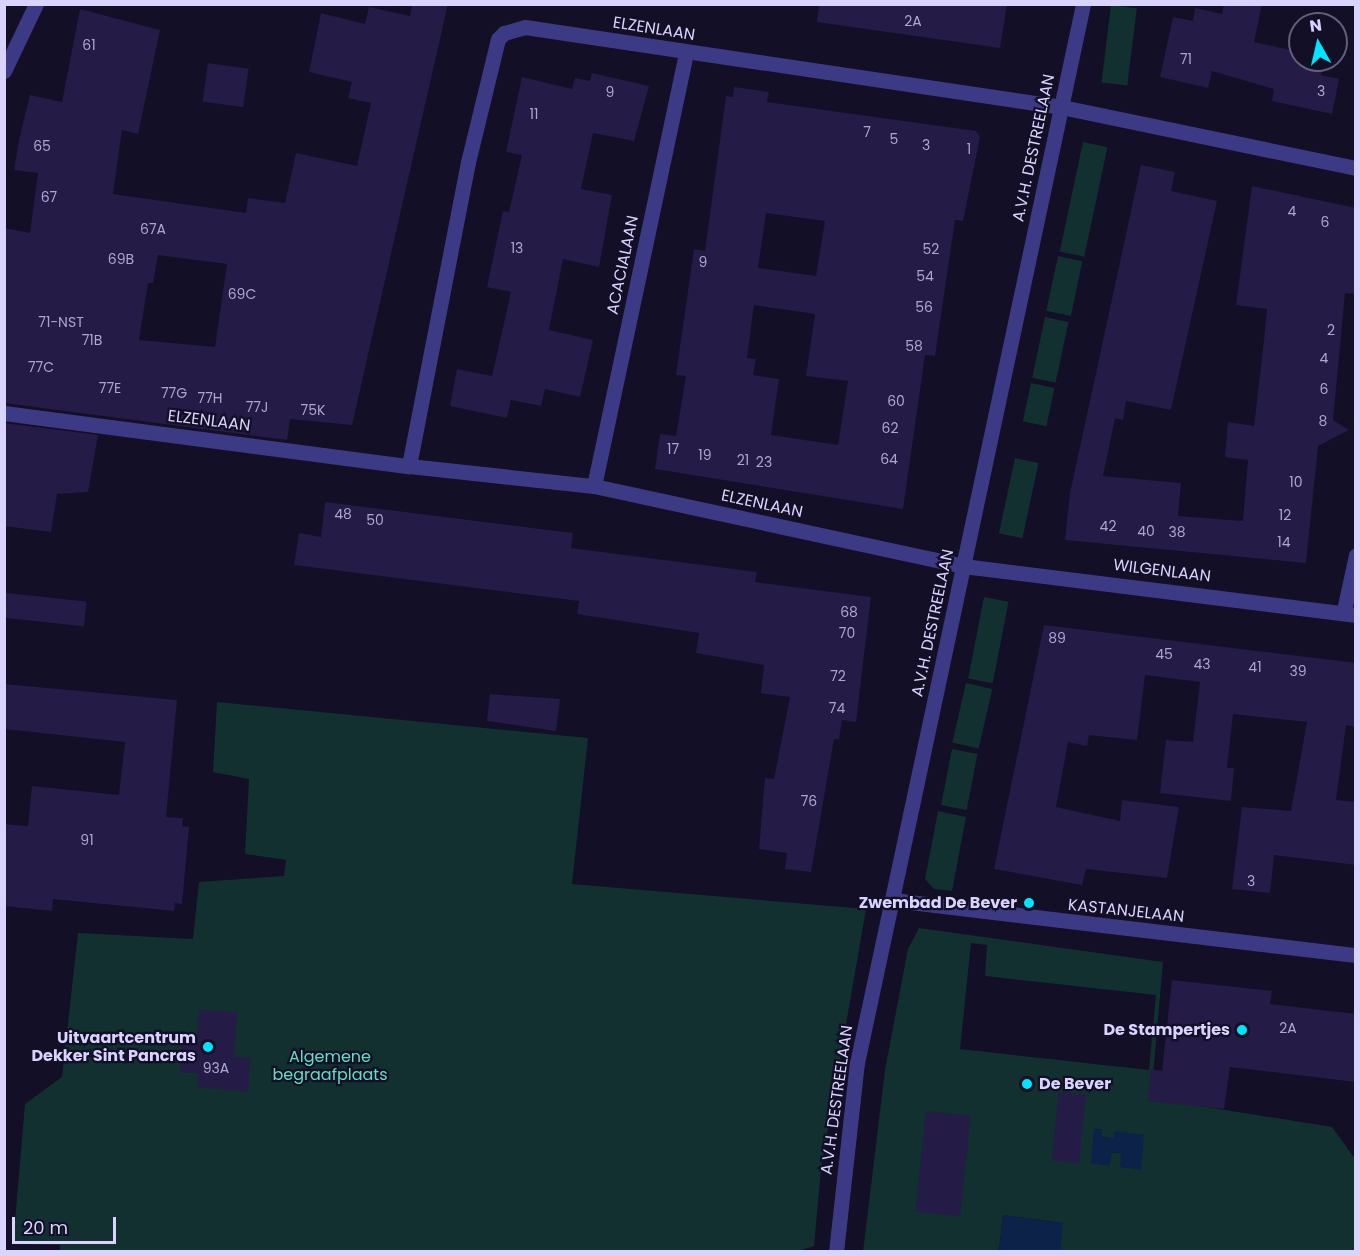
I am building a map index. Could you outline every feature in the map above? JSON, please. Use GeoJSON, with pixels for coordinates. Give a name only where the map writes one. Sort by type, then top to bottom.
{"type":"FeatureCollection","features":[{"type":"Feature","properties":{"kind":"street"},"geometry":{"type":"LineString","coordinates":[[4,71],[36,4]]}},
{"type":"Feature","properties":{"kind":"street","name":"A.V.H. DESTREELAAN"},"geometry":{"type":"LineString","coordinates":[[836,1251],[857,1063],[1083,4]]}},
{"type":"Feature","properties":{"kind":"street","name":"ELZENLAAN"},"geometry":{"type":"LineString","coordinates":[[409,466],[468,162],[498,39],[525,27],[1062,107]]}},
{"type":"Feature","properties":{"kind":"street","name":"ACACIALAAN"},"geometry":{"type":"LineString","coordinates":[[594,486],[686,52]]}},
{"type":"Feature","properties":{"kind":"street"},"geometry":{"type":"LineString","coordinates":[[1062,107],[1356,168]]}},
{"type":"Feature","properties":{"kind":"street","name":"ELZENLAAN"},"geometry":{"type":"LineString","coordinates":[[4,413],[409,466],[594,486],[963,566]]}},
{"type":"Feature","properties":{"kind":"street"},"geometry":{"type":"LineString","coordinates":[[1350,612],[1356,555]]}},
{"type":"Feature","properties":{"kind":"street","name":"WILGENLAAN"},"geometry":{"type":"LineString","coordinates":[[963,566],[1350,612]]}},
{"type":"Feature","properties":{"kind":"street","name":"KASTANJELAAN"},"geometry":{"type":"LineString","coordinates":[[893,900],[1356,955]]}},
{"type":"Feature","properties":{"kind":"green space"},"geometry":{"type":"Polygon","coordinates":[[[1111,5],[1137,8],[1127,86],[1101,82],[1111,5]]]}},
{"type":"Feature","properties":{"kind":"green space"},"geometry":{"type":"Polygon","coordinates":[[[1083,142],[1107,147],[1084,257],[1060,252],[1083,142]]]}},
{"type":"Feature","properties":{"kind":"green space"},"geometry":{"type":"Polygon","coordinates":[[[1058,256],[1082,261],[1071,316],[1046,311],[1058,256]]]}},
{"type":"Feature","properties":{"kind":"green space"},"geometry":{"type":"Polygon","coordinates":[[[1045,317],[1068,322],[1056,383],[1032,378],[1045,317]]]}},
{"type":"Feature","properties":{"kind":"green space"},"geometry":{"type":"Polygon","coordinates":[[[1031,383],[1054,388],[1046,426],[1023,421],[1031,383]]]}},
{"type":"Feature","properties":{"kind":"green space"},"geometry":{"type":"Polygon","coordinates":[[[1015,458],[1038,463],[1022,538],[999,533],[1015,458]]]}},
{"type":"Feature","properties":{"kind":"green space"},"geometry":{"type":"Polygon","coordinates":[[[984,597],[1009,602],[993,683],[968,678],[984,597]]]}},
{"type":"Feature","properties":{"kind":"green space"},"geometry":{"type":"Polygon","coordinates":[[[966,683],[992,689],[979,749],[952,742],[966,683]]]}},
{"type":"Feature","properties":{"kind":"green space","name":"Algemene begraafplaats"},"geometry":{"type":"Polygon","coordinates":[[[217,702],[588,738],[572,884],[866,909],[821,1169],[814,1246],[796,1252],[60,1252],[60,1245],[13,1244],[25,1104],[62,1077],[78,933],[193,939],[199,882],[284,876],[286,860],[245,854],[249,779],[213,772],[217,702]]]}},
{"type":"Feature","properties":{"kind":"green space"},"geometry":{"type":"Polygon","coordinates":[[[952,749],[978,754],[967,810],[941,805],[952,749]]]}},
{"type":"Feature","properties":{"kind":"green space"},"geometry":{"type":"Polygon","coordinates":[[[938,811],[966,817],[952,891],[934,889],[925,879],[938,811]]]}},
{"type":"Feature","properties":{"kind":"green space","name":"De Bever"},"geometry":{"type":"Polygon","coordinates":[[[919,928],[1163,962],[1151,1098],[1332,1127],[1355,1159],[1355,1251],[1060,1251],[1062,1223],[1003,1215],[999,1251],[863,1252],[885,1070],[908,949],[919,928]],[[971,943],[960,1049],[1149,1070],[1156,995],[985,976],[987,945],[971,943]],[[1095,1129],[1112,1152],[1122,1153],[1121,1167],[1141,1169],[1115,1132],[1114,1139],[1102,1137],[1102,1130],[1095,1129]]]}},
{"type":"Feature","properties":{"kind":"water"},"geometry":{"type":"Polygon","coordinates":[[[1094,1129],[1102,1130],[1102,1137],[1114,1138],[1115,1131],[1144,1135],[1141,1170],[1120,1167],[1121,1153],[1112,1152],[1110,1166],[1091,1163],[1094,1129]]]}},
{"type":"Feature","properties":{"kind":"water"},"geometry":{"type":"Polygon","coordinates":[[[1003,1215],[1063,1223],[1060,1251],[999,1251],[1003,1215]]]}},
{"type":"Feature","properties":{"kind":"building"},"geometry":{"type":"Polygon","coordinates":[[[412,4],[448,4],[352,425],[290,419],[287,440],[4,403],[4,228],[30,233],[38,173],[14,170],[19,140],[30,95],[62,102],[80,9],[160,30],[138,134],[122,130],[113,194],[246,213],[248,198],[285,203],[296,153],[357,166],[371,103],[348,98],[352,82],[309,72],[321,13],[365,24],[369,7],[410,16],[412,4]],[[158,255],[153,283],[148,283],[139,340],[215,347],[227,264],[158,255]]]}},
{"type":"Feature","properties":{"kind":"building"},"geometry":{"type":"Polygon","coordinates":[[[819,4],[1007,4],[1000,48],[817,22],[819,4]]]}},
{"type":"Feature","properties":{"kind":"building"},"geometry":{"type":"Polygon","coordinates":[[[1224,4],[1262,4],[1254,42],[1288,49],[1288,72],[1322,72],[1321,75],[1339,79],[1332,114],[1272,101],[1274,89],[1212,71],[1208,88],[1160,77],[1173,17],[1193,21],[1195,8],[1222,14],[1224,4]]]}},
{"type":"Feature","properties":{"kind":"building"},"geometry":{"type":"Polygon","coordinates":[[[208,63],[249,69],[243,107],[203,102],[208,63]]]}},
{"type":"Feature","properties":{"kind":"building"},"geometry":{"type":"Polygon","coordinates":[[[592,73],[649,86],[634,141],[593,133],[581,189],[612,195],[599,267],[563,259],[549,330],[593,340],[580,397],[545,389],[541,406],[511,400],[507,418],[450,406],[457,369],[492,376],[511,292],[487,287],[503,211],[509,212],[522,155],[506,152],[522,77],[572,89],[575,78],[590,81],[592,73]]]}},
{"type":"Feature","properties":{"kind":"building"},"geometry":{"type":"Polygon","coordinates":[[[734,87],[769,92],[767,102],[976,131],[980,137],[963,221],[955,220],[935,356],[925,355],[903,509],[655,469],[660,434],[676,436],[686,376],[676,375],[694,249],[705,251],[726,96],[733,97],[734,87]],[[766,213],[758,268],[816,276],[825,221],[766,213]],[[754,305],[747,358],[756,359],[753,375],[779,379],[771,435],[838,445],[848,381],[806,376],[815,314],[754,305]]]}},
{"type":"Feature","properties":{"kind":"building"},"geometry":{"type":"Polygon","coordinates":[[[1141,165],[1175,172],[1171,191],[1217,201],[1171,410],[1126,401],[1123,420],[1115,418],[1103,476],[1181,483],[1178,516],[1243,521],[1248,460],[1225,457],[1228,422],[1254,426],[1264,340],[1267,309],[1236,305],[1252,186],[1356,208],[1356,294],[1345,293],[1333,420],[1349,430],[1318,446],[1306,563],[1065,540],[1070,493],[1141,165]]]}},
{"type":"Feature","properties":{"kind":"building"},"geometry":{"type":"Polygon","coordinates":[[[4,423],[98,435],[88,492],[57,494],[51,532],[4,526],[4,423]]]}},
{"type":"Feature","properties":{"kind":"building"},"geometry":{"type":"Polygon","coordinates":[[[325,502],[573,533],[571,548],[757,572],[755,582],[871,597],[856,722],[842,720],[839,739],[834,739],[811,872],[785,869],[787,853],[759,849],[765,778],[774,779],[790,697],[761,693],[764,665],[696,653],[699,633],[577,614],[579,601],[294,565],[299,533],[321,537],[325,502]]]}},
{"type":"Feature","properties":{"kind":"building"},"geometry":{"type":"Polygon","coordinates":[[[6,593],[87,601],[84,626],[4,618],[6,593]]]}},
{"type":"Feature","properties":{"kind":"building"},"geometry":{"type":"Polygon","coordinates":[[[1044,625],[1356,663],[1356,727],[1346,725],[1336,800],[1356,802],[1356,865],[1274,855],[1270,893],[1232,889],[1242,807],[1291,811],[1307,722],[1233,714],[1227,768],[1234,768],[1231,801],[1160,793],[1166,740],[1193,742],[1200,682],[1145,675],[1137,740],[1089,735],[1087,746],[1068,742],[1056,807],[1120,821],[1122,800],[1179,807],[1167,878],[1086,869],[1082,885],[994,869],[1044,625]]]}},
{"type":"Feature","properties":{"kind":"building"},"geometry":{"type":"Polygon","coordinates":[[[4,684],[177,700],[166,817],[183,818],[182,826],[189,827],[182,904],[175,903],[174,911],[53,899],[52,911],[4,906],[4,824],[28,826],[32,786],[119,795],[125,742],[4,729],[4,684]]]}},
{"type":"Feature","properties":{"kind":"building"},"geometry":{"type":"Polygon","coordinates":[[[490,694],[560,699],[556,731],[487,721],[490,694]]]}},
{"type":"Feature","properties":{"kind":"building","name":"De Stampertjes"},"geometry":{"type":"Polygon","coordinates":[[[1172,980],[1272,991],[1270,1004],[1356,1014],[1356,1082],[1230,1067],[1224,1109],[1148,1101],[1151,1069],[1162,1071],[1172,980]]]}},
{"type":"Feature","properties":{"kind":"building","name":"Uitvaartcentrum Dekker Sint Pancras"},"geometry":{"type":"Polygon","coordinates":[[[199,1010],[237,1012],[234,1057],[250,1058],[248,1092],[197,1087],[198,1073],[180,1073],[182,1035],[197,1036],[199,1010]]]}},
{"type":"Feature","properties":{"kind":"building"},"geometry":{"type":"Polygon","coordinates":[[[1059,1092],[1086,1095],[1079,1163],[1052,1161],[1059,1092]]]}},
{"type":"Feature","properties":{"kind":"building"},"geometry":{"type":"Polygon","coordinates":[[[926,1111],[971,1116],[960,1216],[915,1211],[926,1111]]]}},
{"type":"Feature","properties":{"kind":"place","name":"Zwembad De Bever"},"geometry":{"type":"Point","coordinates":[1029,903]}},
{"type":"Feature","properties":{"kind":"place","name":"De Stampertjes"},"geometry":{"type":"Point","coordinates":[1242,1030]}},
{"type":"Feature","properties":{"kind":"place","name":"Uitvaartcentrum Dekker Sint Pancras"},"geometry":{"type":"Point","coordinates":[208,1047]}},
{"type":"Feature","properties":{"kind":"place","name":"De Bever"},"geometry":{"type":"Point","coordinates":[1027,1084]}}]}
